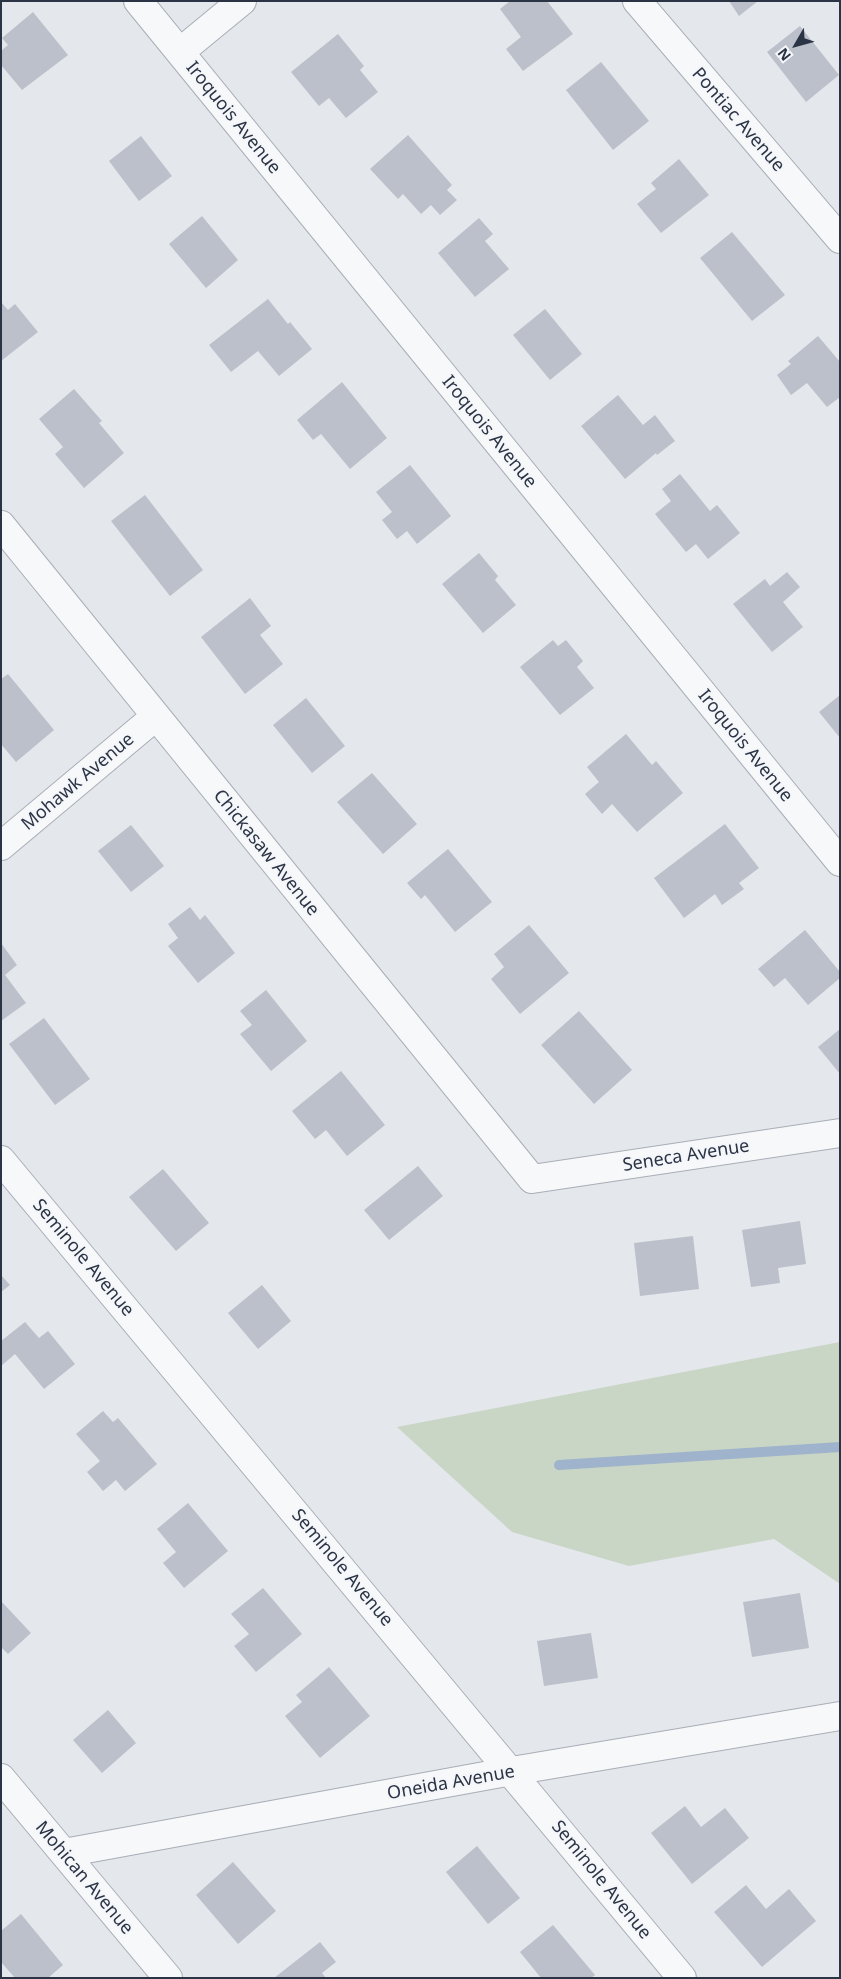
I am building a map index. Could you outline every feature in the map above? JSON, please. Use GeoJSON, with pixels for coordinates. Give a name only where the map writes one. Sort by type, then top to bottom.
{"type":"FeatureCollection","features":[{"type":"Feature","properties":{"kind":"street","name":"Iroquois Avenue"},"geometry":{"type":"LineString","coordinates":[[138,1],[840,862]]}},
{"type":"Feature","properties":{"kind":"street"},"geometry":{"type":"LineString","coordinates":[[180,52],[242,1]]}},
{"type":"Feature","properties":{"kind":"street","name":"Pontiac Avenue"},"geometry":{"type":"LineString","coordinates":[[637,1],[840,239]]}},
{"type":"Feature","properties":{"kind":"street","name":"Chickasaw Avenue"},"geometry":{"type":"LineString","coordinates":[[1,525],[532,1179]]}},
{"type":"Feature","properties":{"kind":"street","name":"Mohawk Avenue"},"geometry":{"type":"LineString","coordinates":[[1,846],[155,717]]}},
{"type":"Feature","properties":{"kind":"street","name":"Seneca Avenue"},"geometry":{"type":"LineString","coordinates":[[532,1179],[840,1133]]}},
{"type":"Feature","properties":{"kind":"street","name":"Seminole Avenue"},"geometry":{"type":"LineString","coordinates":[[1,1160],[512,1771],[682,1978]]}},
{"type":"Feature","properties":{"kind":"street","name":"Oneida Avenue"},"geometry":{"type":"LineString","coordinates":[[64,1853],[512,1771],[840,1716]]}},
{"type":"Feature","properties":{"kind":"street","name":"Mohican Avenue"},"geometry":{"type":"LineString","coordinates":[[1,1778],[168,1978]]}},
{"type":"Feature","properties":{"kind":"green space"},"geometry":{"type":"Polygon","coordinates":[[[840,1342],[840,1584],[774,1539],[629,1566],[512,1532],[397,1427],[840,1342]]]}},
{"type":"Feature","properties":{"kind":"building"},"geometry":{"type":"Polygon","coordinates":[[[510,1],[547,1],[573,34],[523,71],[506,49],[521,37],[500,9],[510,1]]]}},
{"type":"Feature","properties":{"kind":"building"},"geometry":{"type":"Polygon","coordinates":[[[729,1],[758,1],[739,16],[729,1]]]}},
{"type":"Feature","properties":{"kind":"building"},"geometry":{"type":"Polygon","coordinates":[[[33,12],[68,55],[22,90],[1,65],[1,51],[8,45],[2,38],[33,12]]]}},
{"type":"Feature","properties":{"kind":"building"},"geometry":{"type":"Polygon","coordinates":[[[800,26],[839,75],[806,102],[767,52],[800,26]]]}},
{"type":"Feature","properties":{"kind":"building"},"geometry":{"type":"Polygon","coordinates":[[[338,34],[364,66],[360,70],[378,92],[346,118],[329,98],[319,106],[291,72],[338,34]]]}},
{"type":"Feature","properties":{"kind":"building"},"geometry":{"type":"Polygon","coordinates":[[[601,62],[649,121],[613,150],[566,90],[601,62]]]}},
{"type":"Feature","properties":{"kind":"building"},"geometry":{"type":"Polygon","coordinates":[[[408,135],[452,185],[447,190],[457,200],[440,215],[431,205],[421,214],[403,194],[398,199],[370,169],[408,135]]]}},
{"type":"Feature","properties":{"kind":"building"},"geometry":{"type":"Polygon","coordinates":[[[141,136],[172,176],[139,201],[109,161],[141,136]]]}},
{"type":"Feature","properties":{"kind":"building"},"geometry":{"type":"Polygon","coordinates":[[[679,159],[709,195],[661,233],[637,204],[656,189],[651,183],[679,159]]]}},
{"type":"Feature","properties":{"kind":"building"},"geometry":{"type":"Polygon","coordinates":[[[202,216],[238,260],[206,288],[169,244],[202,216]]]}},
{"type":"Feature","properties":{"kind":"building"},"geometry":{"type":"Polygon","coordinates":[[[479,218],[493,234],[485,241],[509,269],[475,297],[438,253],[479,218]]]}},
{"type":"Feature","properties":{"kind":"building"},"geometry":{"type":"Polygon","coordinates":[[[732,232],[785,295],[752,321],[700,258],[732,232]]]}},
{"type":"Feature","properties":{"kind":"building"},"geometry":{"type":"Polygon","coordinates":[[[268,299],[288,324],[290,322],[312,349],[279,376],[258,351],[231,372],[209,345],[268,299]]]}},
{"type":"Feature","properties":{"kind":"building"},"geometry":{"type":"Polygon","coordinates":[[[1,302],[8,310],[15,304],[38,332],[1,361],[1,302]]]}},
{"type":"Feature","properties":{"kind":"building"},"geometry":{"type":"Polygon","coordinates":[[[545,309],[582,354],[550,380],[513,335],[545,309]]]}},
{"type":"Feature","properties":{"kind":"building"},"geometry":{"type":"Polygon","coordinates":[[[818,336],[840,362],[840,397],[827,407],[807,383],[791,395],[777,375],[791,364],[788,361],[818,336]]]}},
{"type":"Feature","properties":{"kind":"building"},"geometry":{"type":"Polygon","coordinates":[[[342,382],[387,438],[350,469],[321,434],[313,440],[297,420],[342,382]]]}},
{"type":"Feature","properties":{"kind":"building"},"geometry":{"type":"Polygon","coordinates":[[[74,389],[102,421],[99,423],[124,453],[84,488],[55,454],[63,447],[39,419],[74,389]]]}},
{"type":"Feature","properties":{"kind":"building"},"geometry":{"type":"Polygon","coordinates":[[[618,395],[643,425],[655,415],[675,441],[657,455],[656,453],[625,479],[581,426],[618,395]]]}},
{"type":"Feature","properties":{"kind":"building"},"geometry":{"type":"Polygon","coordinates":[[[410,465],[451,516],[417,544],[407,531],[397,539],[382,520],[392,512],[376,492],[410,465]]]}},
{"type":"Feature","properties":{"kind":"building"},"geometry":{"type":"Polygon","coordinates":[[[680,474],[710,511],[717,505],[740,533],[708,559],[696,544],[686,552],[655,514],[671,501],[662,489],[680,474]]]}},
{"type":"Feature","properties":{"kind":"building"},"geometry":{"type":"Polygon","coordinates":[[[145,495],[203,570],[170,596],[111,521],[145,495]]]}},
{"type":"Feature","properties":{"kind":"building"},"geometry":{"type":"Polygon","coordinates":[[[479,553],[498,576],[495,580],[516,605],[483,633],[442,584],[479,553]]]}},
{"type":"Feature","properties":{"kind":"building"},"geometry":{"type":"Polygon","coordinates":[[[787,572],[800,587],[783,602],[803,627],[772,652],[733,604],[765,579],[770,586],[787,572]]]}},
{"type":"Feature","properties":{"kind":"building"},"geometry":{"type":"Polygon","coordinates":[[[250,598],[271,626],[260,635],[283,664],[245,694],[201,637],[250,598]]]}},
{"type":"Feature","properties":{"kind":"building"},"geometry":{"type":"Polygon","coordinates":[[[553,640],[558,646],[566,640],[583,661],[577,667],[594,688],[560,715],[520,667],[553,640]]]}},
{"type":"Feature","properties":{"kind":"building"},"geometry":{"type":"Polygon","coordinates":[[[8,674],[54,730],[16,762],[1,744],[1,679],[8,674]]]}},
{"type":"Feature","properties":{"kind":"building"},"geometry":{"type":"Polygon","coordinates":[[[840,695],[840,738],[819,712],[840,695]]]}},
{"type":"Feature","properties":{"kind":"building"},"geometry":{"type":"Polygon","coordinates":[[[306,698],[345,746],[312,773],[273,725],[306,698]]]}},
{"type":"Feature","properties":{"kind":"building"},"geometry":{"type":"Polygon","coordinates":[[[626,734],[652,765],[656,761],[683,793],[637,832],[612,804],[602,814],[585,794],[599,782],[587,767],[626,734]]]}},
{"type":"Feature","properties":{"kind":"building"},"geometry":{"type":"Polygon","coordinates":[[[372,773],[417,824],[383,854],[337,802],[372,773]]]}},
{"type":"Feature","properties":{"kind":"building"},"geometry":{"type":"Polygon","coordinates":[[[725,824],[759,868],[739,883],[744,889],[722,905],[715,894],[684,918],[654,878],[725,824]]]}},
{"type":"Feature","properties":{"kind":"building"},"geometry":{"type":"Polygon","coordinates":[[[131,825],[164,866],[131,892],[98,851],[131,825]]]}},
{"type":"Feature","properties":{"kind":"building"},"geometry":{"type":"Polygon","coordinates":[[[448,849],[492,902],[455,932],[425,895],[421,899],[407,883],[448,849]]]}},
{"type":"Feature","properties":{"kind":"building"},"geometry":{"type":"Polygon","coordinates":[[[190,907],[200,920],[205,915],[235,953],[198,983],[168,946],[178,938],[168,924],[190,907]]]}},
{"type":"Feature","properties":{"kind":"building"},"geometry":{"type":"Polygon","coordinates":[[[529,925],[569,973],[520,1014],[491,979],[504,967],[494,954],[529,925]]]}},
{"type":"Feature","properties":{"kind":"building"},"geometry":{"type":"Polygon","coordinates":[[[805,930],[840,972],[840,978],[808,1005],[785,978],[774,987],[758,969],[805,930]]]}},
{"type":"Feature","properties":{"kind":"building"},"geometry":{"type":"Polygon","coordinates":[[[1,943],[17,965],[5,975],[26,1003],[1,1021],[1,943]]]}},
{"type":"Feature","properties":{"kind":"building"},"geometry":{"type":"Polygon","coordinates":[[[266,990],[307,1041],[271,1071],[240,1034],[252,1025],[240,1011],[266,990]]]}},
{"type":"Feature","properties":{"kind":"building"},"geometry":{"type":"Polygon","coordinates":[[[579,1011],[632,1070],[594,1104],[541,1045],[579,1011]]]}},
{"type":"Feature","properties":{"kind":"building"},"geometry":{"type":"Polygon","coordinates":[[[44,1018],[90,1079],[55,1105],[9,1044],[44,1018]]]}},
{"type":"Feature","properties":{"kind":"building"},"geometry":{"type":"Polygon","coordinates":[[[840,1029],[840,1074],[818,1047],[840,1029]]]}},
{"type":"Feature","properties":{"kind":"building"},"geometry":{"type":"Polygon","coordinates":[[[341,1071],[385,1125],[347,1156],[326,1130],[315,1139],[292,1111],[341,1071]]]}},
{"type":"Feature","properties":{"kind":"building"},"geometry":{"type":"Polygon","coordinates":[[[418,1166],[443,1196],[389,1240],[364,1210],[418,1166]]]}},
{"type":"Feature","properties":{"kind":"building"},"geometry":{"type":"Polygon","coordinates":[[[163,1169],[209,1223],[176,1251],[129,1197],[163,1169]]]}},
{"type":"Feature","properties":{"kind":"building"},"geometry":{"type":"Polygon","coordinates":[[[800,1221],[806,1264],[778,1268],[780,1283],[751,1287],[742,1230],[800,1221]]]}},
{"type":"Feature","properties":{"kind":"building"},"geometry":{"type":"Polygon","coordinates":[[[693,1236],[699,1289],[640,1296],[634,1243],[693,1236]]]}},
{"type":"Feature","properties":{"kind":"building"},"geometry":{"type":"Polygon","coordinates":[[[1,1275],[10,1285],[1,1292],[1,1275]]]}},
{"type":"Feature","properties":{"kind":"building"},"geometry":{"type":"Polygon","coordinates":[[[262,1285],[291,1321],[258,1349],[228,1313],[262,1285]]]}},
{"type":"Feature","properties":{"kind":"building"},"geometry":{"type":"Polygon","coordinates":[[[25,1322],[39,1338],[48,1331],[75,1364],[44,1389],[15,1354],[1,1366],[1,1341],[25,1322]]]}},
{"type":"Feature","properties":{"kind":"building"},"geometry":{"type":"Polygon","coordinates":[[[103,1411],[113,1422],[118,1418],[157,1464],[125,1491],[116,1480],[103,1491],[87,1472],[100,1461],[76,1434],[103,1411]]]}},
{"type":"Feature","properties":{"kind":"building"},"geometry":{"type":"Polygon","coordinates":[[[188,1503],[228,1551],[184,1588],[163,1563],[176,1552],[157,1529],[188,1503]]]}},
{"type":"Feature","properties":{"kind":"building"},"geometry":{"type":"Polygon","coordinates":[[[263,1588],[302,1634],[256,1672],[234,1646],[249,1634],[231,1614],[263,1588]]]}},
{"type":"Feature","properties":{"kind":"building"},"geometry":{"type":"Polygon","coordinates":[[[800,1593],[809,1648],[752,1657],[743,1602],[800,1593]]]}},
{"type":"Feature","properties":{"kind":"building"},"geometry":{"type":"Polygon","coordinates":[[[1,1601],[31,1633],[8,1654],[1,1647],[1,1601]]]}},
{"type":"Feature","properties":{"kind":"building"},"geometry":{"type":"Polygon","coordinates":[[[591,1633],[598,1678],[544,1686],[537,1641],[591,1633]]]}},
{"type":"Feature","properties":{"kind":"building"},"geometry":{"type":"Polygon","coordinates":[[[329,1667],[370,1716],[320,1758],[285,1716],[302,1702],[296,1695],[329,1667]]]}},
{"type":"Feature","properties":{"kind":"building"},"geometry":{"type":"Polygon","coordinates":[[[108,1710],[136,1743],[102,1773],[73,1740],[108,1710]]]}},
{"type":"Feature","properties":{"kind":"building"},"geometry":{"type":"Polygon","coordinates":[[[685,1806],[701,1827],[725,1808],[749,1838],[692,1884],[651,1833],[685,1806]]]}},
{"type":"Feature","properties":{"kind":"building"},"geometry":{"type":"Polygon","coordinates":[[[477,1846],[520,1898],[488,1924],[446,1872],[477,1846]]]}},
{"type":"Feature","properties":{"kind":"building"},"geometry":{"type":"Polygon","coordinates":[[[233,1862],[276,1911],[238,1944],[196,1895],[233,1862]]]}},
{"type":"Feature","properties":{"kind":"building"},"geometry":{"type":"Polygon","coordinates":[[[746,1885],[766,1909],[789,1889],[816,1921],[762,1967],[714,1912],[746,1885]]]}},
{"type":"Feature","properties":{"kind":"building"},"geometry":{"type":"Polygon","coordinates":[[[21,1914],[63,1965],[48,1978],[15,1978],[1,1962],[1,1931],[21,1914]]]}},
{"type":"Feature","properties":{"kind":"building"},"geometry":{"type":"Polygon","coordinates":[[[553,1925],[595,1975],[591,1978],[541,1978],[520,1952],[553,1925]]]}},
{"type":"Feature","properties":{"kind":"building"},"geometry":{"type":"Polygon","coordinates":[[[320,1942],[336,1962],[322,1973],[326,1978],[274,1978],[320,1942]]]}},
{"type":"Feature","properties":{"kind":"waterway"},"geometry":{"type":"LineString","coordinates":[[559,1465],[840,1447]]}}]}
